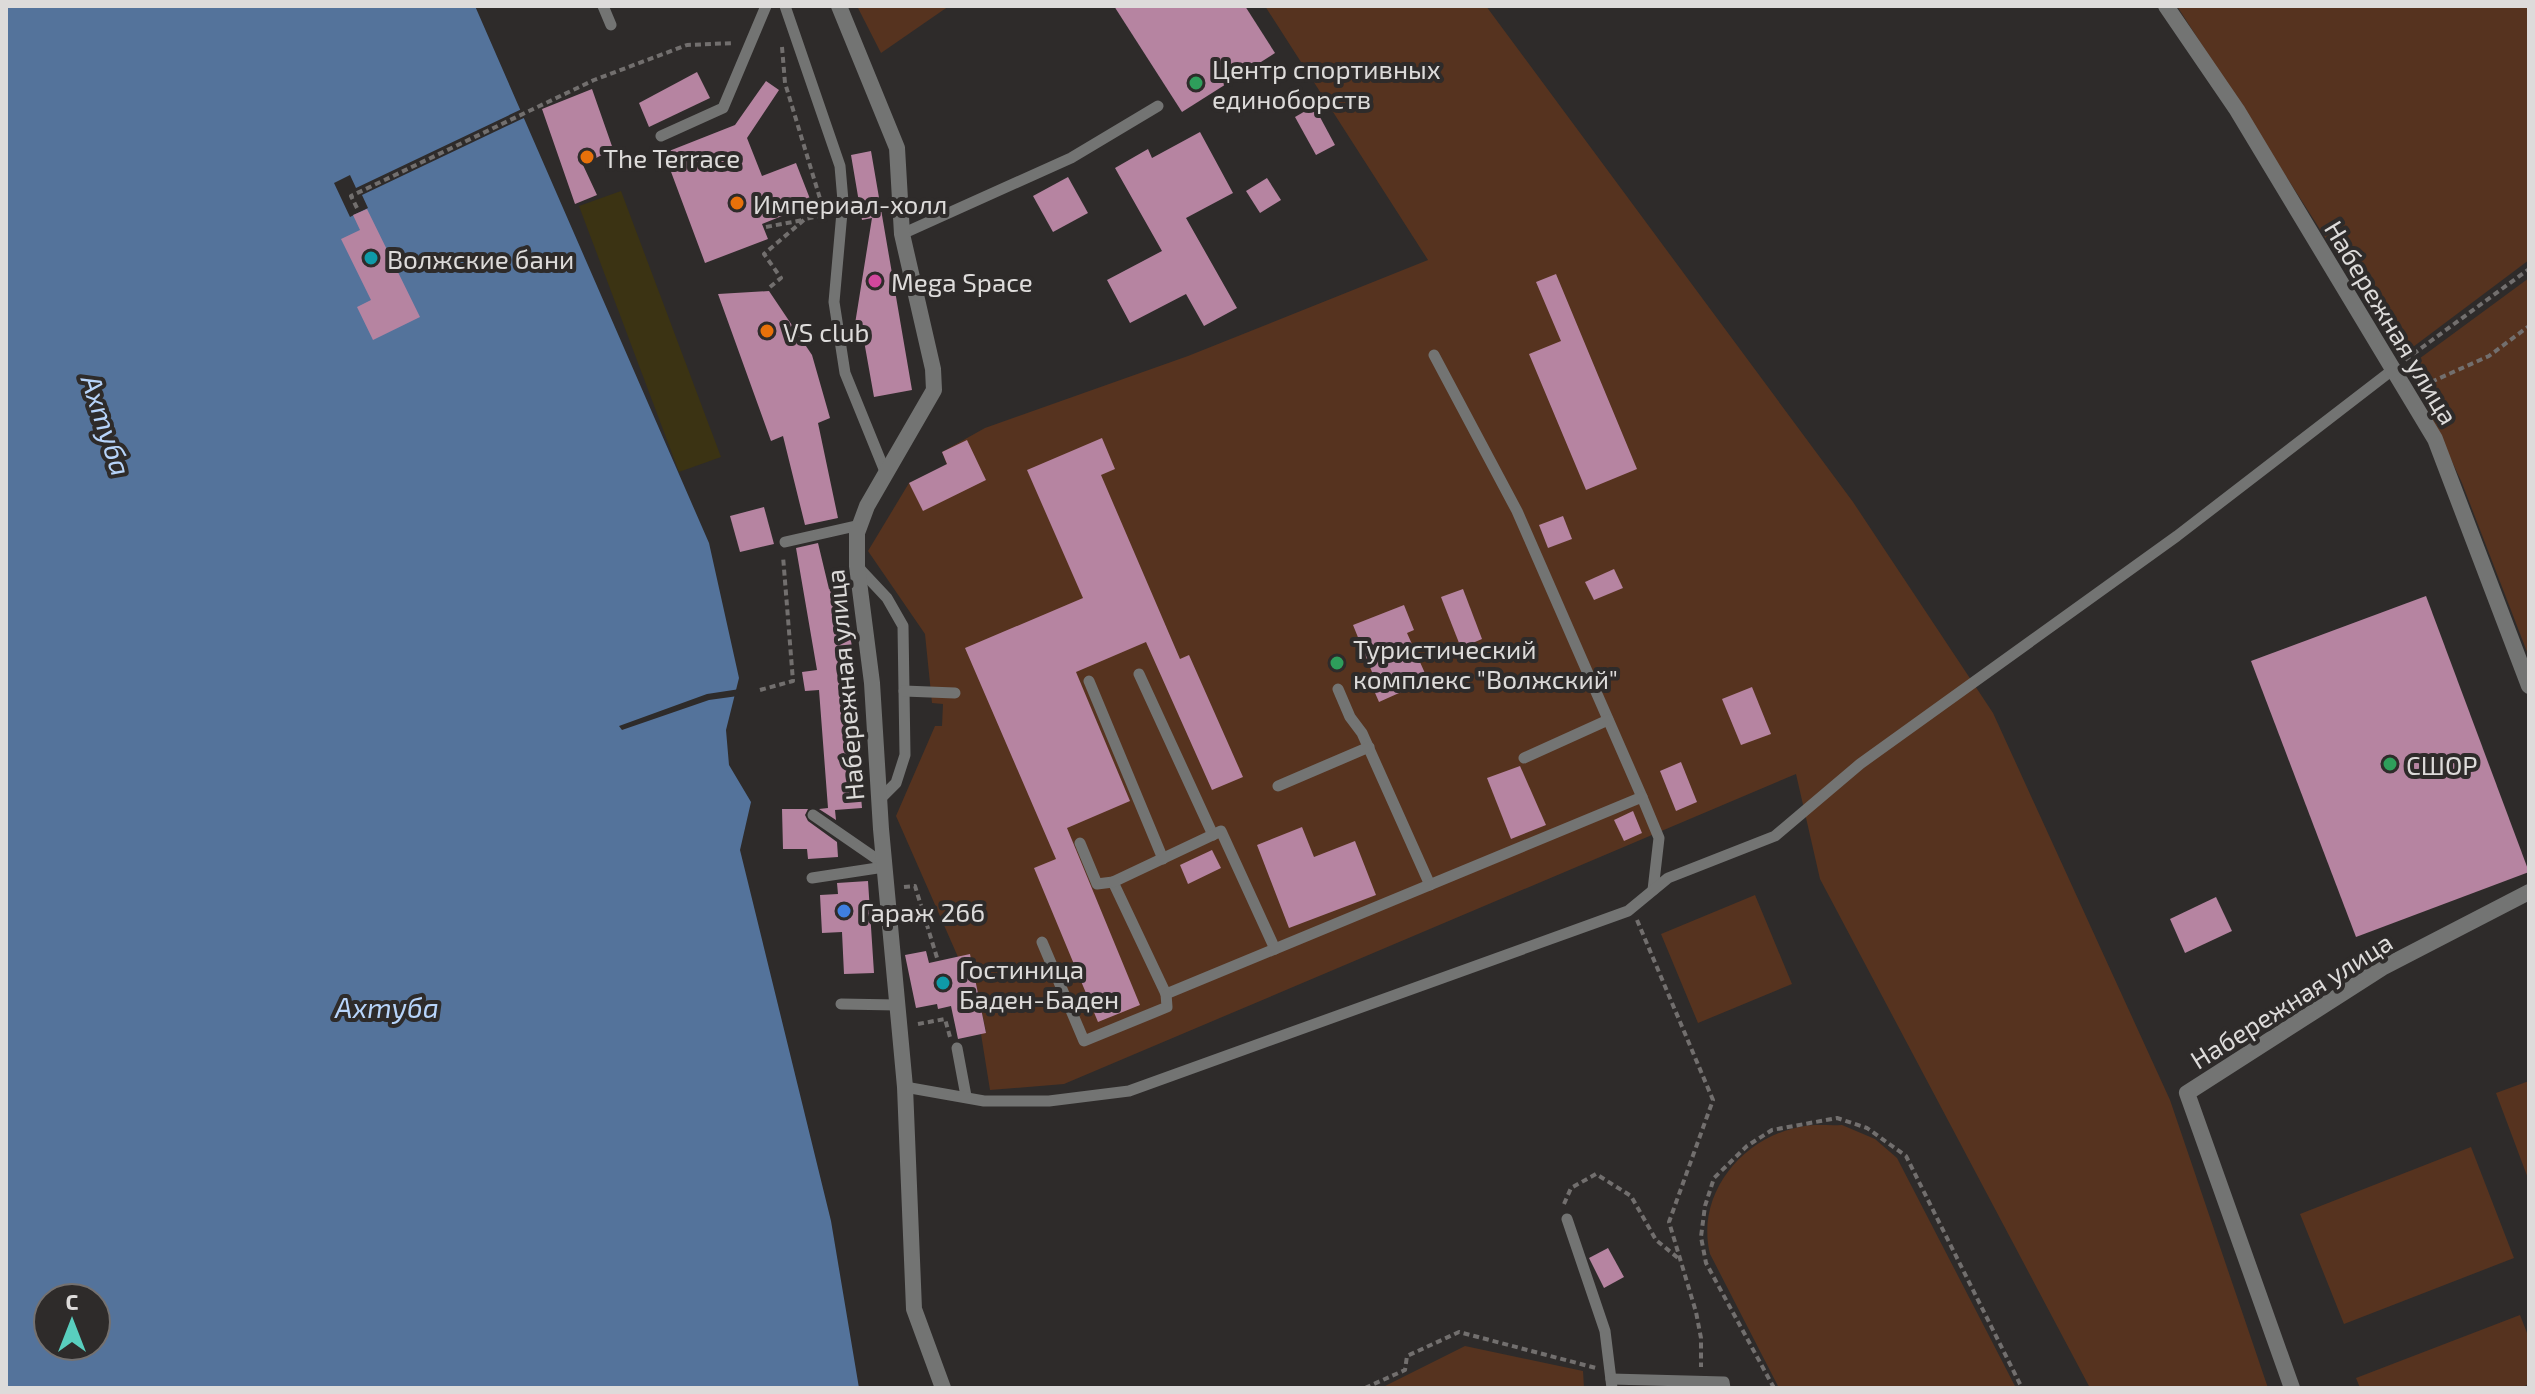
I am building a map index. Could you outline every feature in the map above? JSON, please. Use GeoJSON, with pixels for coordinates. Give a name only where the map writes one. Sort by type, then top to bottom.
{"type":"FeatureCollection","features":[{"type":"Feature","properties":{"kind":"street","name":"Набережная улица"},"geometry":{"type":"LineString","coordinates":[[839,6],[897,148],[902,234],[933,369],[934,390],[860,525],[857,566],[872,683],[884,866],[905,1087],[914,1309],[943,1388]]}},
{"type":"Feature","properties":{"kind":"street","name":"Набережная улица"},"geometry":{"type":"LineString","coordinates":[[2166,6],[2237,110],[2435,439],[2529,686]]}},
{"type":"Feature","properties":{"kind":"street","name":"Набережная улица"},"geometry":{"type":"LineString","coordinates":[[2292,1388],[2187,1093],[2382,968],[2529,892]]}},
{"type":"Feature","properties":{"kind":"lane"},"geometry":{"type":"LineString","coordinates":[[603,6],[611,25]]}},
{"type":"Feature","properties":{"kind":"lane"},"geometry":{"type":"LineString","coordinates":[[661,136],[723,108],[766,6]]}},
{"type":"Feature","properties":{"kind":"lane"},"geometry":{"type":"LineString","coordinates":[[785,6],[834,141],[840,166],[843,211],[834,302],[845,373],[886,474]]}},
{"type":"Feature","properties":{"kind":"lane"},"geometry":{"type":"LineString","coordinates":[[902,234],[1071,158],[1158,106]]}},
{"type":"Feature","properties":{"kind":"lane"},"geometry":{"type":"LineString","coordinates":[[1434,355],[1517,511],[1659,838],[1653,890]]}},
{"type":"Feature","properties":{"kind":"lane"},"geometry":{"type":"LineString","coordinates":[[905,1087],[984,1101],[1049,1101],[1129,1091],[1541,945],[1632,907],[1668,878],[1775,836],[1860,764],[2177,536],[2395,368]]}},
{"type":"Feature","properties":{"kind":"lane"},"geometry":{"type":"LineString","coordinates":[[785,542],[860,525]]}},
{"type":"Feature","properties":{"kind":"lane"},"geometry":{"type":"LineString","coordinates":[[857,566],[887,598],[903,626],[905,755],[896,783],[879,800]]}},
{"type":"Feature","properties":{"kind":"lane"},"geometry":{"type":"LineString","coordinates":[[1139,674],[1213,835]]}},
{"type":"Feature","properties":{"kind":"lane"},"geometry":{"type":"LineString","coordinates":[[1089,681],[1163,859]]}},
{"type":"Feature","properties":{"kind":"lane"},"geometry":{"type":"LineString","coordinates":[[1338,689],[1369,747],[1430,885]]}},
{"type":"Feature","properties":{"kind":"lane"},"geometry":{"type":"LineString","coordinates":[[904,691],[955,693]]}},
{"type":"Feature","properties":{"kind":"lane"},"geometry":{"type":"LineString","coordinates":[[1524,758],[1608,720]]}},
{"type":"Feature","properties":{"kind":"lane"},"geometry":{"type":"LineString","coordinates":[[1278,786],[1369,747]]}},
{"type":"Feature","properties":{"kind":"lane"},"geometry":{"type":"LineString","coordinates":[[1166,994],[1642,797]]}},
{"type":"Feature","properties":{"kind":"lane"},"geometry":{"type":"LineString","coordinates":[[813,815],[884,866]]}},
{"type":"Feature","properties":{"kind":"lane"},"geometry":{"type":"LineString","coordinates":[[1080,843],[1097,884],[1113,882],[1221,831],[1275,949]]}},
{"type":"Feature","properties":{"kind":"lane"},"geometry":{"type":"LineString","coordinates":[[812,878],[884,866]]}},
{"type":"Feature","properties":{"kind":"lane"},"geometry":{"type":"LineString","coordinates":[[1042,942],[1084,1041],[1167,1007],[1166,994],[1113,882]]}},
{"type":"Feature","properties":{"kind":"lane"},"geometry":{"type":"LineString","coordinates":[[841,1004],[897,1005]]}},
{"type":"Feature","properties":{"kind":"lane"},"geometry":{"type":"LineString","coordinates":[[957,1048],[966,1096]]}},
{"type":"Feature","properties":{"kind":"lane"},"geometry":{"type":"LineString","coordinates":[[1567,1219],[1605,1331],[1611,1380],[1724,1382],[1725,1388]]}},
{"type":"Feature","properties":{"kind":"path"},"geometry":{"type":"LineString","coordinates":[[781,37],[785,83],[825,215]]}},
{"type":"Feature","properties":{"kind":"path"},"geometry":{"type":"LineString","coordinates":[[357,208],[351,196],[594,80],[687,45],[751,43]]}},
{"type":"Feature","properties":{"kind":"path"},"geometry":{"type":"LineString","coordinates":[[766,227],[843,211]]}},
{"type":"Feature","properties":{"kind":"path"},"geometry":{"type":"LineString","coordinates":[[770,287],[781,278],[764,254],[805,219]]}},
{"type":"Feature","properties":{"kind":"path"},"geometry":{"type":"LineString","coordinates":[[2395,368],[2529,269]]}},
{"type":"Feature","properties":{"kind":"path"},"geometry":{"type":"LineString","coordinates":[[2409,393],[2489,356],[2529,326]]}},
{"type":"Feature","properties":{"kind":"path"},"geometry":{"type":"LineString","coordinates":[[760,690],[793,681],[781,562],[785,542]]}},
{"type":"Feature","properties":{"kind":"path"},"geometry":{"type":"LineString","coordinates":[[886,887],[915,886],[938,961]]}},
{"type":"Feature","properties":{"kind":"path"},"geometry":{"type":"LineString","coordinates":[[1632,907],[1713,1100],[1669,1222],[1701,1338],[1701,1382]]}},
{"type":"Feature","properties":{"kind":"path"},"geometry":{"type":"LineString","coordinates":[[899,1027],[945,1019],[952,1049],[957,1048]]}},
{"type":"Feature","properties":{"kind":"path"},"geometry":{"type":"LineString","coordinates":[[1774,1388],[1706,1263],[1701,1237],[1705,1206],[1714,1178],[1726,1162],[1747,1146],[1772,1130],[1837,1118],[1867,1128],[1906,1156],[2022,1388]]}},
{"type":"Feature","properties":{"kind":"path"},"geometry":{"type":"LineString","coordinates":[[1567,1219],[1563,1205],[1571,1188],[1596,1174],[1631,1196],[1656,1240],[1680,1260]]}},
{"type":"Feature","properties":{"kind":"path"},"geometry":{"type":"LineString","coordinates":[[1365,1388],[1405,1370],[1407,1356],[1459,1332],[1611,1380]]}},
{"type":"Feature","properties":{"kind":"shaded area"},"geometry":{"type":"Polygon","coordinates":[[[857,6],[949,6],[881,53],[857,6]]]}},
{"type":"Feature","properties":{"kind":"shaded area","name":"Туристический комплекс \"Волжский\""},"geometry":{"type":"Polygon","coordinates":[[[1265,6],[1486,6],[1853,502],[1993,713],[2170,1100],[2268,1388],[2090,1388],[1820,879],[1796,774],[1064,1084],[990,1090],[981,1034],[986,1032],[970,955],[958,957],[896,816],[935,726],[942,726],[943,704],[932,703],[925,634],[868,551],[909,483],[947,465],[942,452],[985,428],[1188,356],[1428,260],[1265,6]]]}},
{"type":"Feature","properties":{"kind":"shaded area"},"geometry":{"type":"Polygon","coordinates":[[[2177,6],[2529,6],[2529,260],[2401,356],[2177,6]]]}},
{"type":"Feature","properties":{"kind":"shaded area"},"geometry":{"type":"Polygon","coordinates":[[[2529,278],[2529,657],[2462,483],[2408,367],[2529,278]]]}},
{"type":"Feature","properties":{"kind":"shaded area"},"geometry":{"type":"Polygon","coordinates":[[[1755,895],[1792,984],[1698,1023],[1661,934],[1755,895]]]}},
{"type":"Feature","properties":{"kind":"shaded area"},"geometry":{"type":"Polygon","coordinates":[[[2529,1081],[2529,1181],[2496,1093],[2529,1081]]]}},
{"type":"Feature","properties":{"kind":"shaded area"},"geometry":{"type":"Polygon","coordinates":[[[1842,1125],[1875,1139],[1897,1158],[2016,1388],[1779,1388],[1710,1254],[1707,1231],[1710,1210],[1717,1189],[1729,1170],[1762,1141],[1805,1126],[1842,1125]]]}},
{"type":"Feature","properties":{"kind":"shaded area"},"geometry":{"type":"Polygon","coordinates":[[[2471,1147],[2514,1258],[2344,1324],[2300,1214],[2471,1147]]]}},
{"type":"Feature","properties":{"kind":"shaded area"},"geometry":{"type":"Polygon","coordinates":[[[2520,1315],[2529,1338],[2529,1384],[2520,1388],[2360,1388],[2356,1378],[2520,1315]]]}},
{"type":"Feature","properties":{"kind":"shaded area"},"geometry":{"type":"Polygon","coordinates":[[[1465,1346],[1583,1371],[1584,1388],[1381,1388],[1465,1346]]]}},
{"type":"Feature","properties":{"kind":"sand"},"geometry":{"type":"Polygon","coordinates":[[[621,191],[721,457],[679,472],[579,206],[621,191]]]}},
{"type":"Feature","properties":{"kind":"water","name":"Ахтуба"},"geometry":{"type":"Polygon","coordinates":[[[6,6],[475,6],[709,543],[739,678],[726,730],[729,765],[751,802],[740,850],[831,1221],[859,1388],[6,1388],[6,6]]]}},
{"type":"Feature","properties":{"kind":"pier"},"geometry":{"type":"Polygon","coordinates":[[[524,108],[528,116],[362,195],[368,208],[350,217],[334,183],[350,175],[356,188],[524,108]]]}},
{"type":"Feature","properties":{"kind":"pier"},"geometry":{"type":"Polygon","coordinates":[[[740,689],[738,696],[709,700],[622,730],[619,726],[707,694],[740,689]]]}},
{"type":"Feature","properties":{"kind":"building","name":"Центр спортивных единоборств"},"geometry":{"type":"Polygon","coordinates":[[[1114,6],[1245,6],[1275,53],[1182,112],[1114,6]]]}},
{"type":"Feature","properties":{"kind":"building"},"geometry":{"type":"Polygon","coordinates":[[[697,72],[710,98],[649,127],[639,103],[697,72]]]}},
{"type":"Feature","properties":{"kind":"building"},"geometry":{"type":"Polygon","coordinates":[[[766,81],[779,90],[747,138],[762,176],[796,163],[812,204],[762,224],[768,239],[705,263],[664,153],[735,125],[766,81]]]}},
{"type":"Feature","properties":{"kind":"building","name":"The Terrace"},"geometry":{"type":"Polygon","coordinates":[[[592,89],[613,149],[583,165],[597,195],[575,204],[542,109],[592,89]]]}},
{"type":"Feature","properties":{"kind":"building"},"geometry":{"type":"Polygon","coordinates":[[[1314,106],[1335,145],[1316,155],[1295,117],[1314,106]]]}},
{"type":"Feature","properties":{"kind":"building"},"geometry":{"type":"Polygon","coordinates":[[[1200,132],[1233,193],[1186,218],[1237,308],[1204,326],[1186,294],[1130,323],[1107,280],[1162,251],[1115,168],[1148,149],[1152,158],[1200,132]]]}},
{"type":"Feature","properties":{"kind":"building"},"geometry":{"type":"Polygon","coordinates":[[[871,151],[912,390],[874,397],[861,324],[855,324],[872,218],[862,220],[851,155],[871,151]]]}},
{"type":"Feature","properties":{"kind":"building"},"geometry":{"type":"Polygon","coordinates":[[[1068,177],[1088,213],[1053,232],[1033,196],[1068,177]]]}},
{"type":"Feature","properties":{"kind":"building"},"geometry":{"type":"Polygon","coordinates":[[[1267,178],[1281,200],[1260,213],[1246,191],[1267,178]]]}},
{"type":"Feature","properties":{"kind":"building","name":"Волжские бани"},"geometry":{"type":"Polygon","coordinates":[[[367,209],[420,317],[373,340],[357,307],[371,300],[341,239],[360,230],[353,215],[367,209]]]}},
{"type":"Feature","properties":{"kind":"building"},"geometry":{"type":"Polygon","coordinates":[[[1556,274],[1637,469],[1586,490],[1529,354],[1561,341],[1536,282],[1556,274]]]}},
{"type":"Feature","properties":{"kind":"building"},"geometry":{"type":"Polygon","coordinates":[[[769,291],[812,355],[830,418],[818,423],[838,518],[805,525],[783,436],[771,441],[718,294],[769,291]]]}},
{"type":"Feature","properties":{"kind":"building"},"geometry":{"type":"Polygon","coordinates":[[[1102,438],[1115,469],[1101,475],[1180,659],[1189,655],[1243,777],[1212,790],[1146,642],[1076,672],[1130,801],[1067,828],[1140,1005],[1098,1022],[1034,868],[1056,859],[965,648],[1083,598],[1027,470],[1102,438]]]}},
{"type":"Feature","properties":{"kind":"building"},"geometry":{"type":"Polygon","coordinates":[[[967,440],[986,480],[923,511],[909,483],[947,464],[942,452],[967,440]]]}},
{"type":"Feature","properties":{"kind":"building"},"geometry":{"type":"Polygon","coordinates":[[[764,507],[774,544],[740,552],[730,516],[764,507]]]}},
{"type":"Feature","properties":{"kind":"building"},"geometry":{"type":"Polygon","coordinates":[[[1563,516],[1572,539],[1548,548],[1539,525],[1563,516]]]}},
{"type":"Feature","properties":{"kind":"building"},"geometry":{"type":"Polygon","coordinates":[[[818,543],[829,589],[843,587],[853,654],[849,655],[862,808],[835,810],[836,820],[819,809],[828,808],[819,690],[805,691],[802,672],[817,670],[796,548],[818,543]]]}},
{"type":"Feature","properties":{"kind":"building"},"geometry":{"type":"Polygon","coordinates":[[[1614,569],[1623,588],[1594,600],[1585,582],[1614,569]]]}},
{"type":"Feature","properties":{"kind":"building"},"geometry":{"type":"Polygon","coordinates":[[[1463,589],[1482,639],[1461,648],[1441,597],[1463,589]]]}},
{"type":"Feature","properties":{"kind":"building","name":"СШОР"},"geometry":{"type":"Polygon","coordinates":[[[2426,596],[2529,872],[2356,937],[2251,661],[2426,596]]]}},
{"type":"Feature","properties":{"kind":"building"},"geometry":{"type":"Polygon","coordinates":[[[1404,605],[1414,630],[1407,633],[1428,680],[1379,702],[1369,679],[1374,677],[1353,625],[1404,605]]]}},
{"type":"Feature","properties":{"kind":"building"},"geometry":{"type":"Polygon","coordinates":[[[1752,687],[1771,734],[1741,745],[1722,699],[1752,687]]]}},
{"type":"Feature","properties":{"kind":"building"},"geometry":{"type":"Polygon","coordinates":[[[1681,762],[1697,802],[1676,811],[1660,771],[1681,762]]]}},
{"type":"Feature","properties":{"kind":"building"},"geometry":{"type":"Polygon","coordinates":[[[1520,766],[1546,825],[1511,839],[1487,778],[1520,766]]]}},
{"type":"Feature","properties":{"kind":"building"},"geometry":{"type":"Polygon","coordinates":[[[782,809],[808,809],[805,815],[808,821],[837,842],[838,857],[808,859],[807,849],[783,849],[782,809]]]}},
{"type":"Feature","properties":{"kind":"building"},"geometry":{"type":"Polygon","coordinates":[[[1633,811],[1642,833],[1624,841],[1614,820],[1633,811]]]}},
{"type":"Feature","properties":{"kind":"building"},"geometry":{"type":"Polygon","coordinates":[[[1302,827],[1314,857],[1355,841],[1376,895],[1289,928],[1257,845],[1302,827]]]}},
{"type":"Feature","properties":{"kind":"building"},"geometry":{"type":"Polygon","coordinates":[[[1212,850],[1221,868],[1188,884],[1180,865],[1212,850]]]}},
{"type":"Feature","properties":{"kind":"building"},"geometry":{"type":"Polygon","coordinates":[[[868,881],[874,973],[844,974],[842,932],[822,933],[820,895],[838,894],[837,883],[868,881]]]}},
{"type":"Feature","properties":{"kind":"building"},"geometry":{"type":"Polygon","coordinates":[[[2216,897],[2232,931],[2185,953],[2170,919],[2216,897]]]}},
{"type":"Feature","properties":{"kind":"building","name":"Гостиница Баден-Баден"},"geometry":{"type":"Polygon","coordinates":[[[926,951],[929,963],[970,954],[986,1033],[958,1039],[951,1006],[938,1009],[937,1004],[916,1008],[905,955],[926,951]]]}},
{"type":"Feature","properties":{"kind":"building"},"geometry":{"type":"Polygon","coordinates":[[[1608,1248],[1624,1277],[1604,1288],[1589,1258],[1608,1248]]]}},
{"type":"Feature","properties":{"kind":"place","name":"Центр спортивных единоборств"},"geometry":{"type":"Point","coordinates":[1196,83]}},
{"type":"Feature","properties":{"kind":"place","name":"The Terrace"},"geometry":{"type":"Point","coordinates":[587,157]}},
{"type":"Feature","properties":{"kind":"place","name":"Империал-холл"},"geometry":{"type":"Point","coordinates":[737,203]}},
{"type":"Feature","properties":{"kind":"place","name":"Волжские бани"},"geometry":{"type":"Point","coordinates":[371,258]}},
{"type":"Feature","properties":{"kind":"place","name":"Mega Space"},"geometry":{"type":"Point","coordinates":[875,281]}},
{"type":"Feature","properties":{"kind":"place","name":"VS club"},"geometry":{"type":"Point","coordinates":[767,331]}},
{"type":"Feature","properties":{"kind":"place","name":"Туристический комплекс \"Волжский\""},"geometry":{"type":"Point","coordinates":[1337,663]}},
{"type":"Feature","properties":{"kind":"place","name":"СШОР"},"geometry":{"type":"Point","coordinates":[2390,764]}},
{"type":"Feature","properties":{"kind":"place","name":"Гараж 266"},"geometry":{"type":"Point","coordinates":[844,911]}},
{"type":"Feature","properties":{"kind":"place","name":"Гостиница Баден-Баден"},"geometry":{"type":"Point","coordinates":[943,983]}}]}
